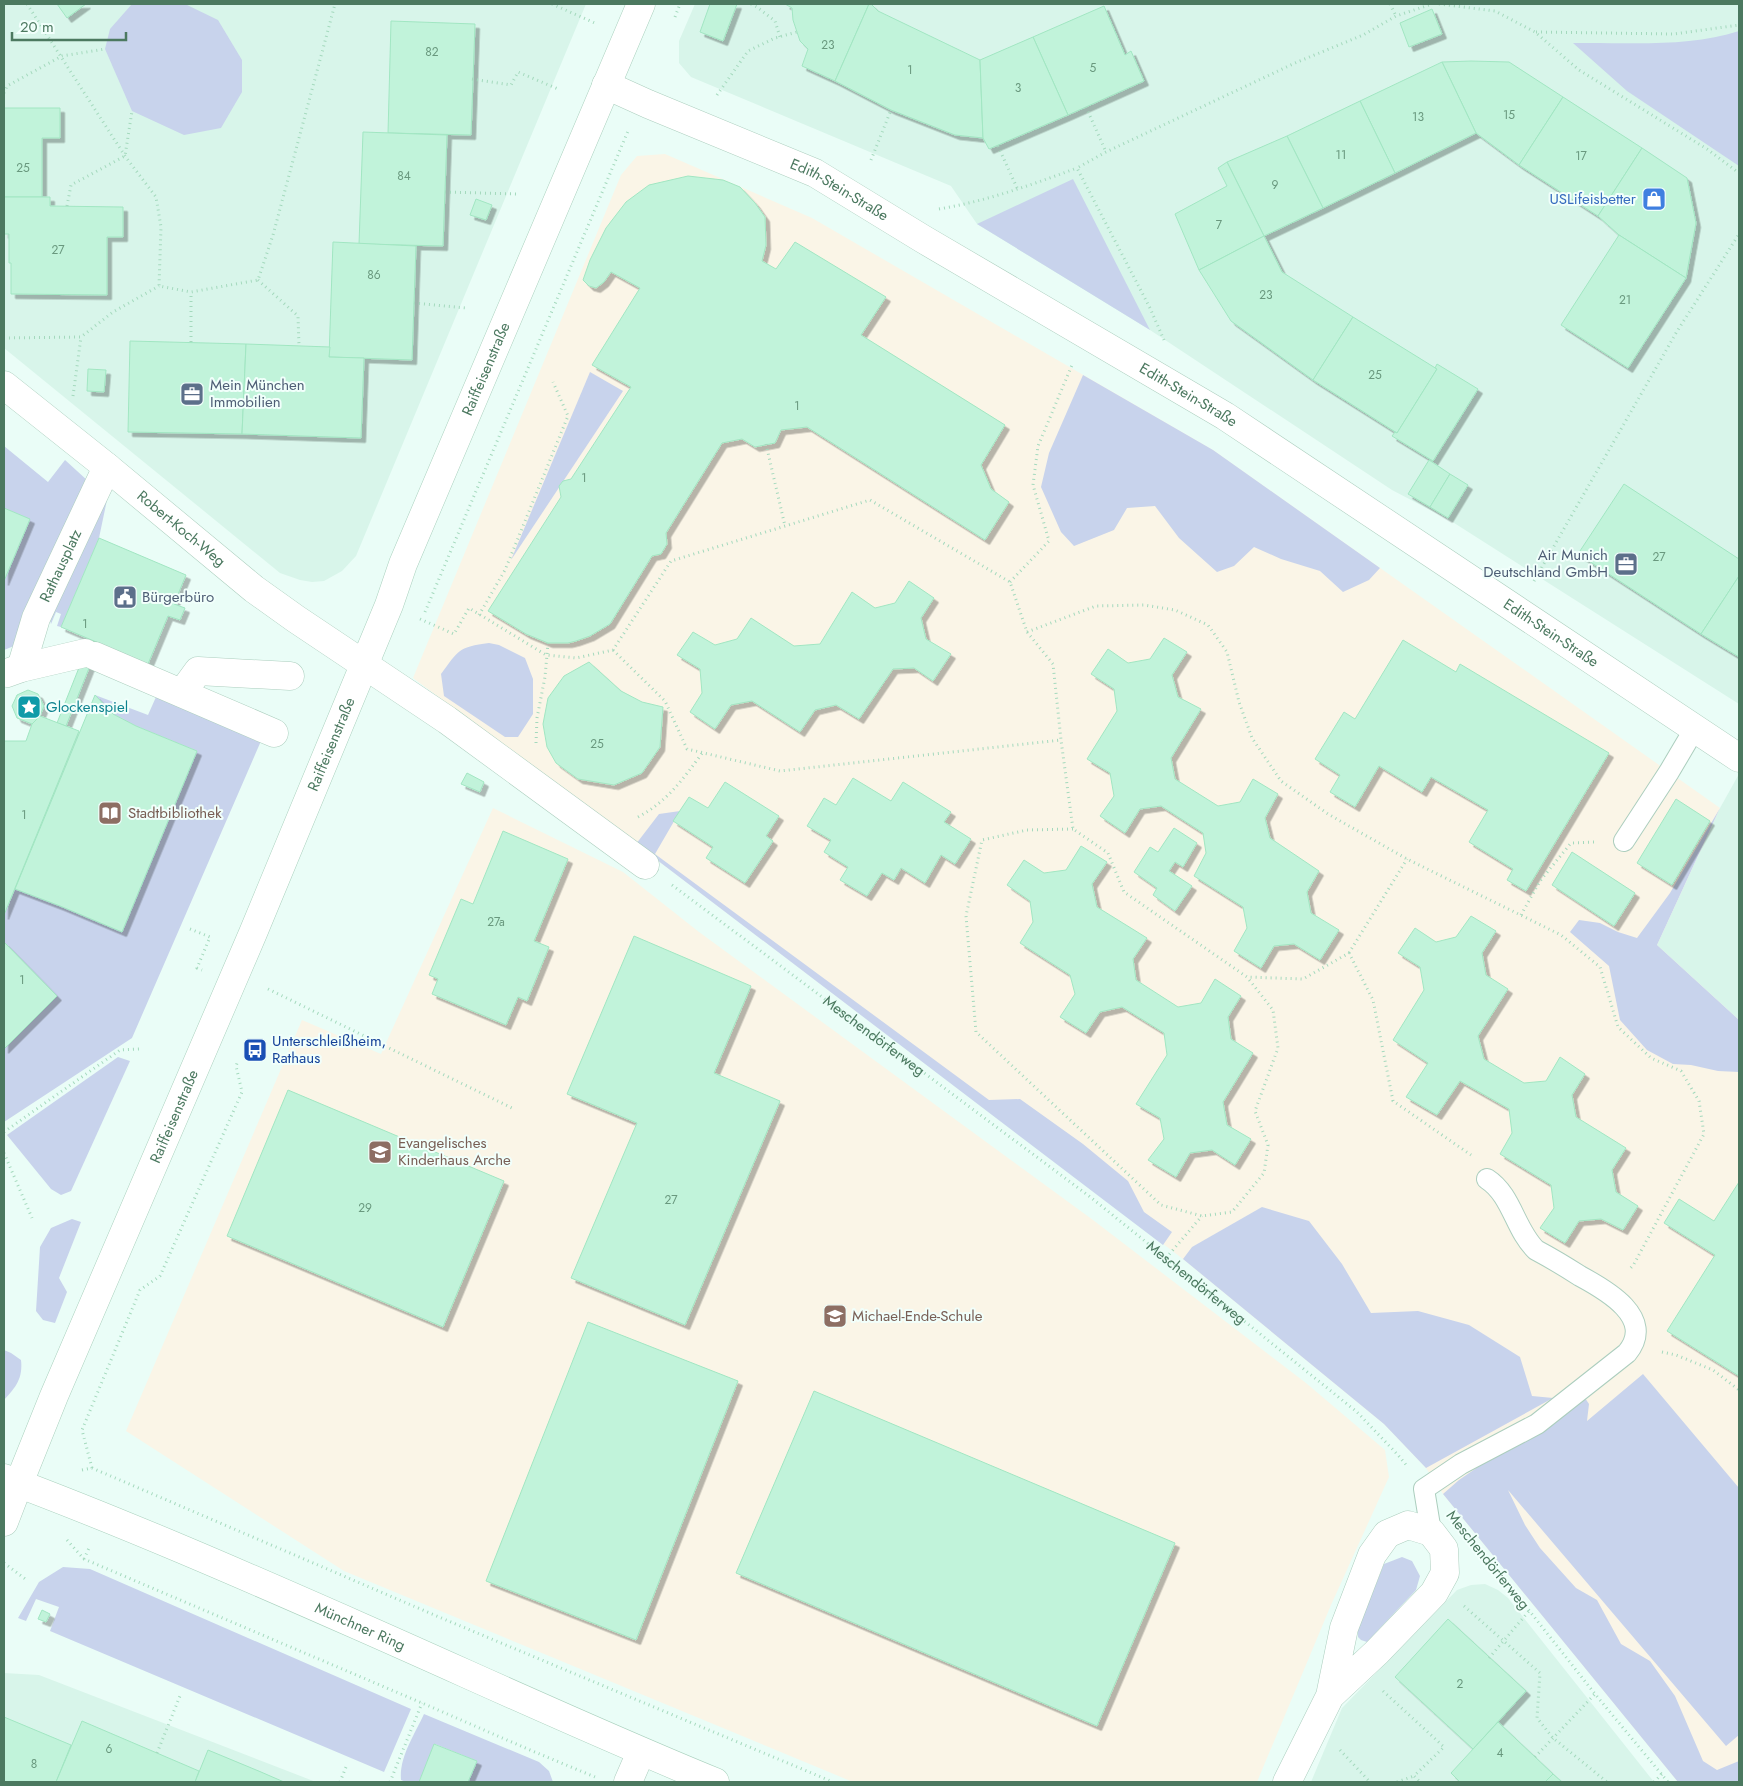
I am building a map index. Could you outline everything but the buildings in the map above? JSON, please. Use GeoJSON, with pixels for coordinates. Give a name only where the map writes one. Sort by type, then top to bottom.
{"type":"FeatureCollection","features":[{"type":"Feature","properties":{"kind":"street","name":"Raiffeisenstraße"},"geometry":{"type":"LineString","coordinates":[[4,1522],[11,1481],[54,1396],[253,934],[406,559],[641,4]]}},
{"type":"Feature","properties":{"kind":"street","name":"Edith-Stein-Straße"},"geometry":{"type":"LineString","coordinates":[[606,85],[815,173],[1226,416],[1739,758]]}},
{"type":"Feature","properties":{"kind":"street","name":"Robert-Koch-Weg"},"geometry":{"type":"LineString","coordinates":[[4,385],[107,467],[254,589],[363,664]]}},
{"type":"Feature","properties":{"kind":"street","name":"Rathausplatz"},"geometry":{"type":"LineString","coordinates":[[12,672],[107,467]]}},
{"type":"Feature","properties":{"kind":"street","name":"Rathausplatz"},"geometry":{"type":"LineString","coordinates":[[12,672],[90,654],[274,733]]}},
{"type":"Feature","properties":{"kind":"street"},"geometry":{"type":"LineString","coordinates":[[363,664],[447,720],[645,865]]}},
{"type":"Feature","properties":{"kind":"street"},"geometry":{"type":"LineString","coordinates":[[182,693],[198,671],[290,676]]}},
{"type":"Feature","properties":{"kind":"street","name":"Münchner Ring"},"geometry":{"type":"LineString","coordinates":[[11,1481],[102,1516],[359,1626],[641,1752],[714,1782]]}},
{"type":"Feature","properties":{"kind":"street"},"geometry":{"type":"LineString","coordinates":[[1287,1782],[1330,1696],[1344,1628],[1372,1555],[1386,1534],[1408,1525],[1431,1532],[1444,1549],[1445,1573],[1434,1593],[1330,1696]]}},
{"type":"Feature","properties":{"kind":"street"},"geometry":{"type":"LineString","coordinates":[[628,1782],[641,1752]]}},
{"type":"Feature","properties":{"kind":"lane"},"geometry":{"type":"LineString","coordinates":[[1624,841],[1695,728]]}},
{"type":"Feature","properties":{"kind":"lane"},"geometry":{"type":"LineString","coordinates":[[1431,1532],[1424,1489],[1461,1464],[1537,1424],[1627,1353],[1635,1341],[1635,1327],[1626,1308],[1609,1292],[1532,1246],[1502,1193],[1487,1179]]}},
{"type":"Feature","properties":{"kind":"path"},"geometry":{"type":"LineString","coordinates":[[27,4],[125,156],[156,197],[161,227],[159,286]]}},
{"type":"Feature","properties":{"kind":"path"},"geometry":{"type":"LineString","coordinates":[[258,280],[273,235],[335,4]]}},
{"type":"Feature","properties":{"kind":"path"},"geometry":{"type":"LineString","coordinates":[[552,4],[626,38]]}},
{"type":"Feature","properties":{"kind":"path"},"geometry":{"type":"LineString","coordinates":[[673,21],[680,4]]}},
{"type":"Feature","properties":{"kind":"path"},"geometry":{"type":"LineString","coordinates":[[751,4],[775,22],[780,37]]}},
{"type":"Feature","properties":{"kind":"path"},"geometry":{"type":"LineString","coordinates":[[1390,4],[1396,16]]}},
{"type":"Feature","properties":{"kind":"path"},"geometry":{"type":"LineString","coordinates":[[888,217],[960,205],[1018,190],[1077,168],[1106,152],[1295,63],[1363,35],[1396,16],[1432,4]]}},
{"type":"Feature","properties":{"kind":"path"},"geometry":{"type":"LineString","coordinates":[[1439,4],[1495,11],[1535,32],[1579,70],[1707,149],[1739,173]]}},
{"type":"Feature","properties":{"kind":"path"},"geometry":{"type":"LineString","coordinates":[[1535,32],[1674,34],[1739,25]]}},
{"type":"Feature","properties":{"kind":"path"},"geometry":{"type":"LineString","coordinates":[[714,99],[748,51],[797,32]]}},
{"type":"Feature","properties":{"kind":"path"},"geometry":{"type":"LineString","coordinates":[[4,93],[7,86],[62,56],[105,49]]}},
{"type":"Feature","properties":{"kind":"path"},"geometry":{"type":"LineString","coordinates":[[472,79],[512,85],[518,72],[558,89]]}},
{"type":"Feature","properties":{"kind":"path"},"geometry":{"type":"LineString","coordinates":[[641,101],[422,620],[454,634],[470,608],[546,655],[576,658],[613,650],[671,561],[870,500],[1010,582],[1027,632],[1053,664],[1073,829]]}},
{"type":"Feature","properties":{"kind":"path"},"geometry":{"type":"LineString","coordinates":[[1086,107],[1106,152]]}},
{"type":"Feature","properties":{"kind":"path"},"geometry":{"type":"LineString","coordinates":[[871,160],[891,110]]}},
{"type":"Feature","properties":{"kind":"path"},"geometry":{"type":"LineString","coordinates":[[125,156],[132,111]]}},
{"type":"Feature","properties":{"kind":"path"},"geometry":{"type":"LineString","coordinates":[[998,146],[1018,190]]}},
{"type":"Feature","properties":{"kind":"path"},"geometry":{"type":"LineString","coordinates":[[67,206],[71,185],[125,156]]}},
{"type":"Feature","properties":{"kind":"path"},"geometry":{"type":"LineString","coordinates":[[1077,168],[1150,308],[1165,341]]}},
{"type":"Feature","properties":{"kind":"path"},"geometry":{"type":"LineString","coordinates":[[445,192],[516,194]]}},
{"type":"Feature","properties":{"kind":"path"},"geometry":{"type":"LineString","coordinates":[[1517,610],[1676,333],[1739,234]]}},
{"type":"Feature","properties":{"kind":"path"},"geometry":{"type":"LineString","coordinates":[[4,338],[81,337],[113,312],[159,286],[191,292],[258,280]]}},
{"type":"Feature","properties":{"kind":"path"},"geometry":{"type":"LineString","coordinates":[[258,280],[298,316],[299,346]]}},
{"type":"Feature","properties":{"kind":"path"},"geometry":{"type":"LineString","coordinates":[[190,342],[191,292]]}},
{"type":"Feature","properties":{"kind":"path"},"geometry":{"type":"LineString","coordinates":[[414,304],[466,308]]}},
{"type":"Feature","properties":{"kind":"path"},"geometry":{"type":"LineString","coordinates":[[56,427],[72,404],[81,337]]}},
{"type":"Feature","properties":{"kind":"path"},"geometry":{"type":"LineString","coordinates":[[1010,582],[1049,541],[1033,485],[1038,446],[1074,360],[1091,337]]}},
{"type":"Feature","properties":{"kind":"path"},"geometry":{"type":"LineString","coordinates":[[479,615],[505,570],[568,416],[553,382]]}},
{"type":"Feature","properties":{"kind":"path"},"geometry":{"type":"LineString","coordinates":[[766,444],[785,526]]}},
{"type":"Feature","properties":{"kind":"path"},"geometry":{"type":"LineString","coordinates":[[1027,632],[1096,606],[1144,605],[1175,610],[1208,626],[1227,652],[1239,702],[1252,738],[1281,781],[1328,814],[1407,858],[1561,935],[1600,967],[1618,1028],[1651,1058],[1681,1071],[1700,1100],[1704,1134],[1634,1264],[1609,1292]]}},
{"type":"Feature","properties":{"kind":"path"},"geometry":{"type":"LineString","coordinates":[[534,784],[537,718],[545,677],[548,643]]}},
{"type":"Feature","properties":{"kind":"path"},"geometry":{"type":"LineString","coordinates":[[613,650],[664,701],[687,749],[780,771],[1061,740]]}},
{"type":"Feature","properties":{"kind":"path"},"geometry":{"type":"LineString","coordinates":[[605,836],[654,808],[676,789],[703,752]]}},
{"type":"Feature","properties":{"kind":"path"},"geometry":{"type":"LineString","coordinates":[[1073,829],[1108,854],[1124,892],[1247,977],[1273,1010],[1278,1048],[1255,1111],[1268,1145],[1264,1173],[1232,1212],[1202,1216],[1161,1205],[976,1032],[966,916],[982,840],[1028,830],[1073,829]]}},
{"type":"Feature","properties":{"kind":"path"},"geometry":{"type":"LineString","coordinates":[[1521,915],[1540,881],[1571,843],[1624,841]]}},
{"type":"Feature","properties":{"kind":"path"},"geometry":{"type":"LineString","coordinates":[[1247,977],[1304,979],[1349,952],[1407,858]]}},
{"type":"Feature","properties":{"kind":"path","name":"Meschendörferweg"},"geometry":{"type":"LineString","coordinates":[[645,865],[1089,1196],[1357,1412],[1398,1455],[1424,1489]]}},
{"type":"Feature","properties":{"kind":"path"},"geometry":{"type":"LineString","coordinates":[[190,929],[210,937],[197,968],[204,970]]}},
{"type":"Feature","properties":{"kind":"path"},"geometry":{"type":"LineString","coordinates":[[1349,952],[1373,1000],[1393,1100],[1473,1156],[1487,1179]]}},
{"type":"Feature","properties":{"kind":"path"},"geometry":{"type":"LineString","coordinates":[[271,981],[268,989],[512,1108]]}},
{"type":"Feature","properties":{"kind":"path"},"geometry":{"type":"LineString","coordinates":[[4,1132],[120,1050],[140,1049]]}},
{"type":"Feature","properties":{"kind":"path"},"geometry":{"type":"LineString","coordinates":[[239,1057],[236,1066],[242,1092],[160,1276],[140,1290],[82,1430],[92,1468],[438,1617],[833,1782]]}},
{"type":"Feature","properties":{"kind":"path"},"geometry":{"type":"LineString","coordinates":[[4,1153],[32,1218]]}},
{"type":"Feature","properties":{"kind":"path"},"geometry":{"type":"LineString","coordinates":[[1166,1258],[1202,1216]]}},
{"type":"Feature","properties":{"kind":"path"},"geometry":{"type":"LineString","coordinates":[[1632,1348],[1676,1355],[1714,1370],[1739,1390]]}},
{"type":"Feature","properties":{"kind":"path","name":"Meschendörferweg"},"geometry":{"type":"LineString","coordinates":[[1476,1544],[1595,1694],[1668,1782]]}},
{"type":"Feature","properties":{"kind":"path"},"geometry":{"type":"LineString","coordinates":[[84,1559],[601,1779]]}},
{"type":"Feature","properties":{"kind":"path"},"geometry":{"type":"LineString","coordinates":[[4,1562],[28,1581]]}},
{"type":"Feature","properties":{"kind":"path"},"geometry":{"type":"LineString","coordinates":[[1460,1602],[1540,1673],[1538,1718],[1553,1738],[1607,1782]]}},
{"type":"Feature","properties":{"kind":"path"},"geometry":{"type":"LineString","coordinates":[[1489,1658],[1530,1611]]}},
{"type":"Feature","properties":{"kind":"path"},"geometry":{"type":"LineString","coordinates":[[1359,1669],[1444,1747],[1414,1776],[1397,1782]]}},
{"type":"Feature","properties":{"kind":"path"},"geometry":{"type":"LineString","coordinates":[[1535,1757],[1595,1694]]}},
{"type":"Feature","properties":{"kind":"path"},"geometry":{"type":"LineString","coordinates":[[158,1753],[180,1696]]}},
{"type":"Feature","properties":{"kind":"path"},"geometry":{"type":"LineString","coordinates":[[390,1782],[422,1703]]}},
{"type":"Feature","properties":{"kind":"path"},"geometry":{"type":"LineString","coordinates":[[1316,1725],[1370,1782]]}},
{"type":"Feature","properties":{"kind":"path"},"geometry":{"type":"LineString","coordinates":[[340,1782],[346,1767]]}},
{"type":"Feature","properties":{"kind":"path"},"geometry":{"type":"LineString","coordinates":[[1654,1782],[1662,1774]]}},
{"type":"Feature","properties":{"kind":"path"},"geometry":{"type":"LineString","coordinates":[[1414,1776],[1420,1782]]}},
{"type":"Feature","properties":{"kind":"shaded area"},"geometry":{"type":"Polygon","coordinates":[[[4,4],[586,4],[356,556],[342,571],[324,581],[312,582],[280,573],[4,348],[4,4]]]}},
{"type":"Feature","properties":{"kind":"shaded area"},"geometry":{"type":"Polygon","coordinates":[[[132,4],[185,4],[218,20],[242,60],[242,92],[221,128],[184,135],[132,111],[105,49],[110,29],[132,4]]]}},
{"type":"Feature","properties":{"kind":"shaded area"},"geometry":{"type":"Polygon","coordinates":[[[695,4],[1739,4],[1739,704],[1451,521],[1392,490],[1150,330],[977,224],[951,186],[691,77],[679,63],[679,41],[695,4]]]}},
{"type":"Feature","properties":{"kind":"shaded area"},"geometry":{"type":"Polygon","coordinates":[[[1739,31],[1739,166],[1627,91],[1573,43],[1678,42],[1699,40],[1739,31]]]}},
{"type":"Feature","properties":{"kind":"shaded area"},"geometry":{"type":"Polygon","coordinates":[[[665,154],[812,218],[1213,450],[1720,808],[1657,945],[1739,1020],[1739,1782],[1678,1782],[1443,1494],[1426,1468],[1384,1424],[1183,1259],[636,844],[413,678],[621,175],[637,156],[665,154]]]}},
{"type":"Feature","properties":{"kind":"shaded area"},"geometry":{"type":"Polygon","coordinates":[[[1073,179],[1150,330],[977,224],[1073,179]]]}},
{"type":"Feature","properties":{"kind":"shaded area"},"geometry":{"type":"Polygon","coordinates":[[[590,372],[623,391],[511,560],[590,372]]]}},
{"type":"Feature","properties":{"kind":"shaded area"},"geometry":{"type":"Polygon","coordinates":[[[1083,375],[1213,450],[1380,568],[1369,580],[1343,592],[1320,571],[1281,559],[1254,547],[1234,566],[1217,572],[1179,538],[1155,506],[1127,508],[1114,530],[1074,546],[1061,532],[1041,487],[1049,453],[1083,375]]]}},
{"type":"Feature","properties":{"kind":"shaded area"},"geometry":{"type":"Polygon","coordinates":[[[4,446],[48,482],[65,460],[88,481],[14,646],[4,650],[4,581],[30,520],[4,508],[4,446]]]}},
{"type":"Feature","properties":{"kind":"shaded area"},"geometry":{"type":"Polygon","coordinates":[[[108,495],[99,538],[61,627],[57,626],[61,614],[56,612],[51,624],[49,617],[108,495]]]}},
{"type":"Feature","properties":{"kind":"shaded area"},"geometry":{"type":"Polygon","coordinates":[[[489,643],[499,645],[525,658],[533,679],[533,714],[518,737],[505,737],[444,696],[441,674],[456,655],[465,648],[489,643]]]}},
{"type":"Feature","properties":{"kind":"shaded area"},"geometry":{"type":"Polygon","coordinates":[[[95,695],[148,715],[156,697],[261,741],[132,1038],[4,1122],[4,1049],[56,996],[4,942],[4,915],[15,889],[122,932],[197,751],[136,726],[113,714],[95,695]]]}},
{"type":"Feature","properties":{"kind":"shaded area"},"geometry":{"type":"Polygon","coordinates":[[[1739,774],[1739,1020],[1657,945],[1720,808],[1739,774]]]}},
{"type":"Feature","properties":{"kind":"shaded area","name":"Michael-Ende-Schule"},"geometry":{"type":"Polygon","coordinates":[[[493,808],[623,872],[699,932],[1093,1220],[1306,1383],[1385,1450],[1389,1477],[1331,1605],[1257,1782],[853,1782],[344,1571],[126,1431],[302,1020],[381,1054],[493,808]]]}},
{"type":"Feature","properties":{"kind":"shaded area"},"geometry":{"type":"Polygon","coordinates":[[[1720,808],[1657,945],[1739,1020],[1739,1072],[1718,1071],[1691,1065],[1673,1064],[1647,1050],[1620,1020],[1609,966],[1570,932],[1579,920],[1600,923],[1618,932],[1637,938],[1670,893],[1720,808]]]}},
{"type":"Feature","properties":{"kind":"shaded area"},"geometry":{"type":"Polygon","coordinates":[[[680,811],[655,854],[989,1100],[1020,1099],[1083,1144],[1128,1181],[1144,1212],[1172,1232],[1163,1245],[636,844],[659,814],[680,811]]]}},
{"type":"Feature","properties":{"kind":"shaded area"},"geometry":{"type":"Polygon","coordinates":[[[118,1057],[130,1061],[71,1191],[61,1195],[51,1189],[7,1135],[118,1057]]]}},
{"type":"Feature","properties":{"kind":"shaded area"},"geometry":{"type":"Polygon","coordinates":[[[1262,1207],[1309,1221],[1342,1264],[1371,1313],[1418,1311],[1469,1325],[1520,1357],[1532,1396],[1553,1398],[1426,1468],[1384,1424],[1183,1259],[1192,1247],[1262,1207]]]}},
{"type":"Feature","properties":{"kind":"shaded area"},"geometry":{"type":"Polygon","coordinates":[[[72,1219],[81,1222],[59,1278],[67,1292],[55,1323],[43,1320],[36,1311],[40,1247],[51,1228],[72,1219]]]}},
{"type":"Feature","properties":{"kind":"shaded area"},"geometry":{"type":"Polygon","coordinates":[[[4,1350],[21,1360],[21,1372],[18,1382],[4,1400],[4,1350]]]}},
{"type":"Feature","properties":{"kind":"shaded area"},"geometry":{"type":"Polygon","coordinates":[[[1643,1374],[1739,1488],[1739,1735],[1726,1746],[1508,1490],[1525,1525],[1540,1548],[1576,1588],[1597,1600],[1621,1644],[1650,1661],[1675,1696],[1703,1761],[1717,1770],[1739,1761],[1739,1782],[1678,1782],[1443,1494],[1459,1480],[1583,1395],[1589,1404],[1587,1421],[1643,1374]]]}},
{"type":"Feature","properties":{"kind":"shaded area"},"geometry":{"type":"Polygon","coordinates":[[[1402,1557],[1412,1561],[1420,1576],[1416,1590],[1367,1642],[1361,1640],[1358,1637],[1358,1629],[1384,1564],[1402,1557]]]}},
{"type":"Feature","properties":{"kind":"shaded area"},"geometry":{"type":"Polygon","coordinates":[[[63,1567],[90,1569],[411,1709],[384,1772],[50,1631],[59,1607],[36,1599],[26,1621],[18,1618],[39,1582],[63,1567]]]}},
{"type":"Feature","properties":{"kind":"shaded area"},"geometry":{"type":"Polygon","coordinates":[[[1485,1584],[1498,1590],[1508,1598],[1654,1782],[1311,1782],[1342,1708],[1457,1590],[1471,1585],[1485,1584]]]}},
{"type":"Feature","properties":{"kind":"shaded area"},"geometry":{"type":"Polygon","coordinates":[[[4,1673],[39,1675],[316,1782],[4,1782],[4,1673]]]}},
{"type":"Feature","properties":{"kind":"shaded area"},"geometry":{"type":"Polygon","coordinates":[[[424,1714],[539,1762],[549,1771],[553,1782],[468,1782],[477,1761],[435,1744],[419,1782],[401,1780],[402,1763],[405,1754],[424,1714]]]}},
{"type":"Feature","properties":{"kind":"place","name":"USLifeisbetter"},"geometry":{"type":"Point","coordinates":[1654,199]}},
{"type":"Feature","properties":{"kind":"place","name":"Mein München Immobilien"},"geometry":{"type":"Point","coordinates":[192,394]}},
{"type":"Feature","properties":{"kind":"place","name":"Air Munich Deutschland GmbH"},"geometry":{"type":"Point","coordinates":[1626,564]}},
{"type":"Feature","properties":{"kind":"place","name":"Bürgerbüro"},"geometry":{"type":"Point","coordinates":[125,597]}},
{"type":"Feature","properties":{"kind":"place","name":"Glockenspiel"},"geometry":{"type":"Point","coordinates":[29,707]}},
{"type":"Feature","properties":{"kind":"place","name":"Stadtbibliothek"},"geometry":{"type":"Point","coordinates":[110,813]}},
{"type":"Feature","properties":{"kind":"place","name":"Unterschleißheim, Rathaus"},"geometry":{"type":"Point","coordinates":[255,1050]}},
{"type":"Feature","properties":{"kind":"place","name":"Evangelisches Kinderhaus Arche"},"geometry":{"type":"Point","coordinates":[380,1152]}},
{"type":"Feature","properties":{"kind":"place","name":"Michael-Ende-Schule"},"geometry":{"type":"Point","coordinates":[835,1316]}}]}
